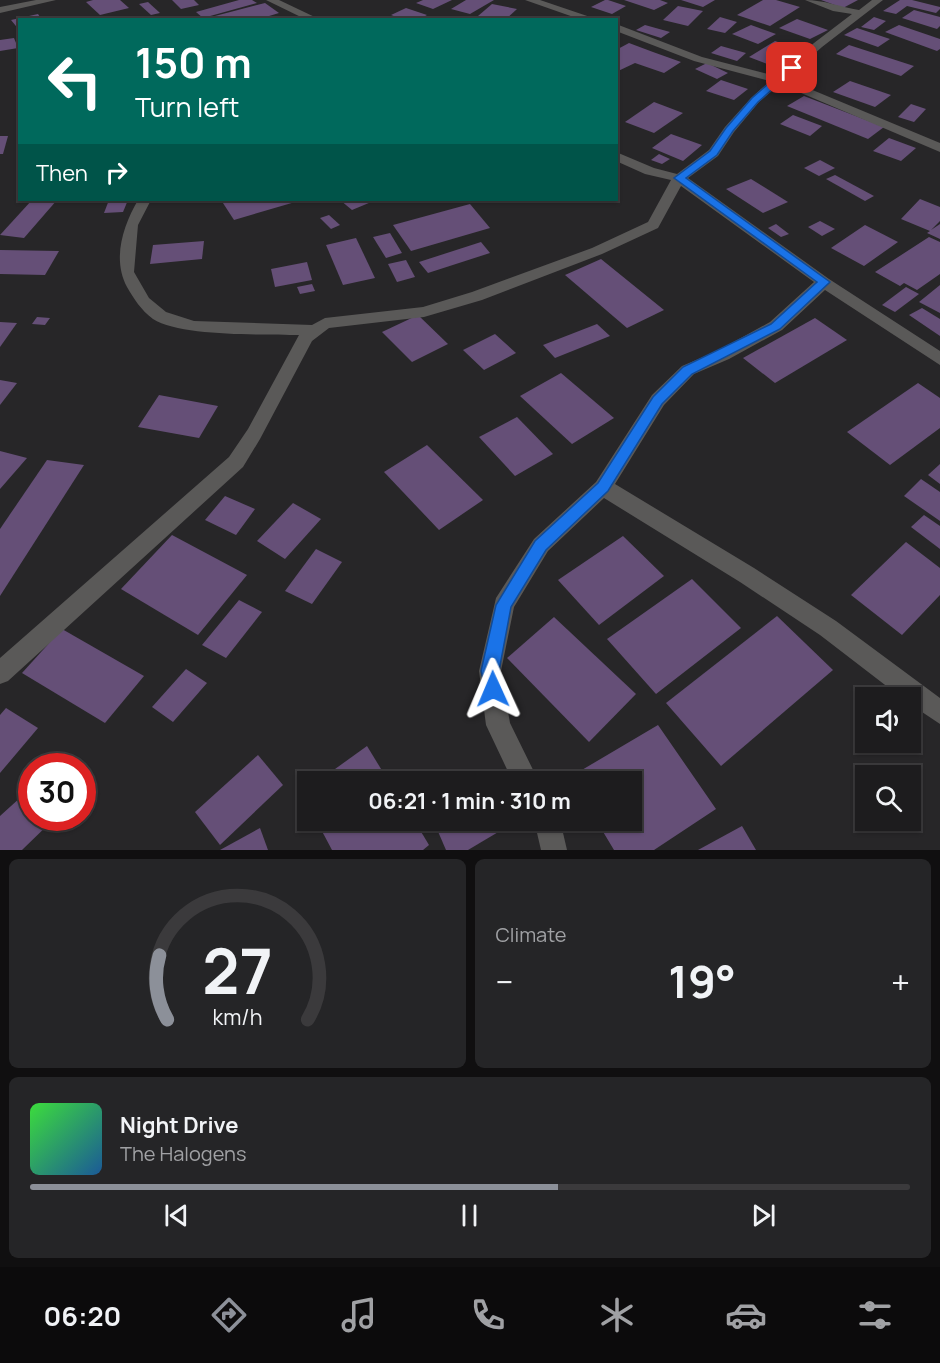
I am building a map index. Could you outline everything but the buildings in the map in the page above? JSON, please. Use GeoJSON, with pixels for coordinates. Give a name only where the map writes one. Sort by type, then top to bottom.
{"type":"FeatureCollection","features":[{"type":"Feature","properties":{"kind":"street"},"geometry":{"type":"LineString","coordinates":[[0,10],[51,0]]}},
{"type":"Feature","properties":{"kind":"street"},"geometry":{"type":"LineString","coordinates":[[271,0],[312,18]]}},
{"type":"Feature","properties":{"kind":"street"},"geometry":{"type":"LineString","coordinates":[[530,0],[576,9],[591,18]]}},
{"type":"Feature","properties":{"kind":"street"},"geometry":{"type":"LineString","coordinates":[[810,0],[836,9],[862,13]]}},
{"type":"Feature","properties":{"kind":"street"},"geometry":{"type":"LineString","coordinates":[[0,673],[236,462],[254,434],[306,337],[313,330],[325,323],[424,312],[477,296],[597,251],[653,225],[679,178],[714,153],[729,130],[755,100],[818,45],[878,0]]}},
{"type":"Feature","properties":{"kind":"street"},"geometry":{"type":"LineString","coordinates":[[565,18],[576,9]]}},
{"type":"Feature","properties":{"kind":"street"},"geometry":{"type":"LineString","coordinates":[[618,28],[698,59],[779,80],[940,148]]}},
{"type":"Feature","properties":{"kind":"street"},"geometry":{"type":"LineString","coordinates":[[618,157],[650,171],[679,178],[824,282],[940,358]]}},
{"type":"Feature","properties":{"kind":"street"},"geometry":{"type":"LineString","coordinates":[[143,201],[130,225],[127,272],[143,301],[160,316],[194,326],[313,330]]}},
{"type":"Feature","properties":{"kind":"street"},"geometry":{"type":"LineString","coordinates":[[521,771],[498,725],[490,671],[504,605],[541,545],[603,487],[658,400],[688,370],[776,326],[824,282]]}},
{"type":"Feature","properties":{"kind":"street"},"geometry":{"type":"LineString","coordinates":[[603,487],[747,575],[828,628],[940,712]]}},
{"type":"Feature","properties":{"kind":"street"},"geometry":{"type":"LineString","coordinates":[[550,831],[554,850]]}},
{"type":"Feature","properties":{"kind":"route"},"geometry":{"type":"LineString","coordinates":[[493,689],[490,671],[504,605],[541,545],[603,487],[658,400],[688,370],[723,355],[776,326],[824,282],[679,178],[714,153],[729,130],[755,100],[792,68]]}}]}
